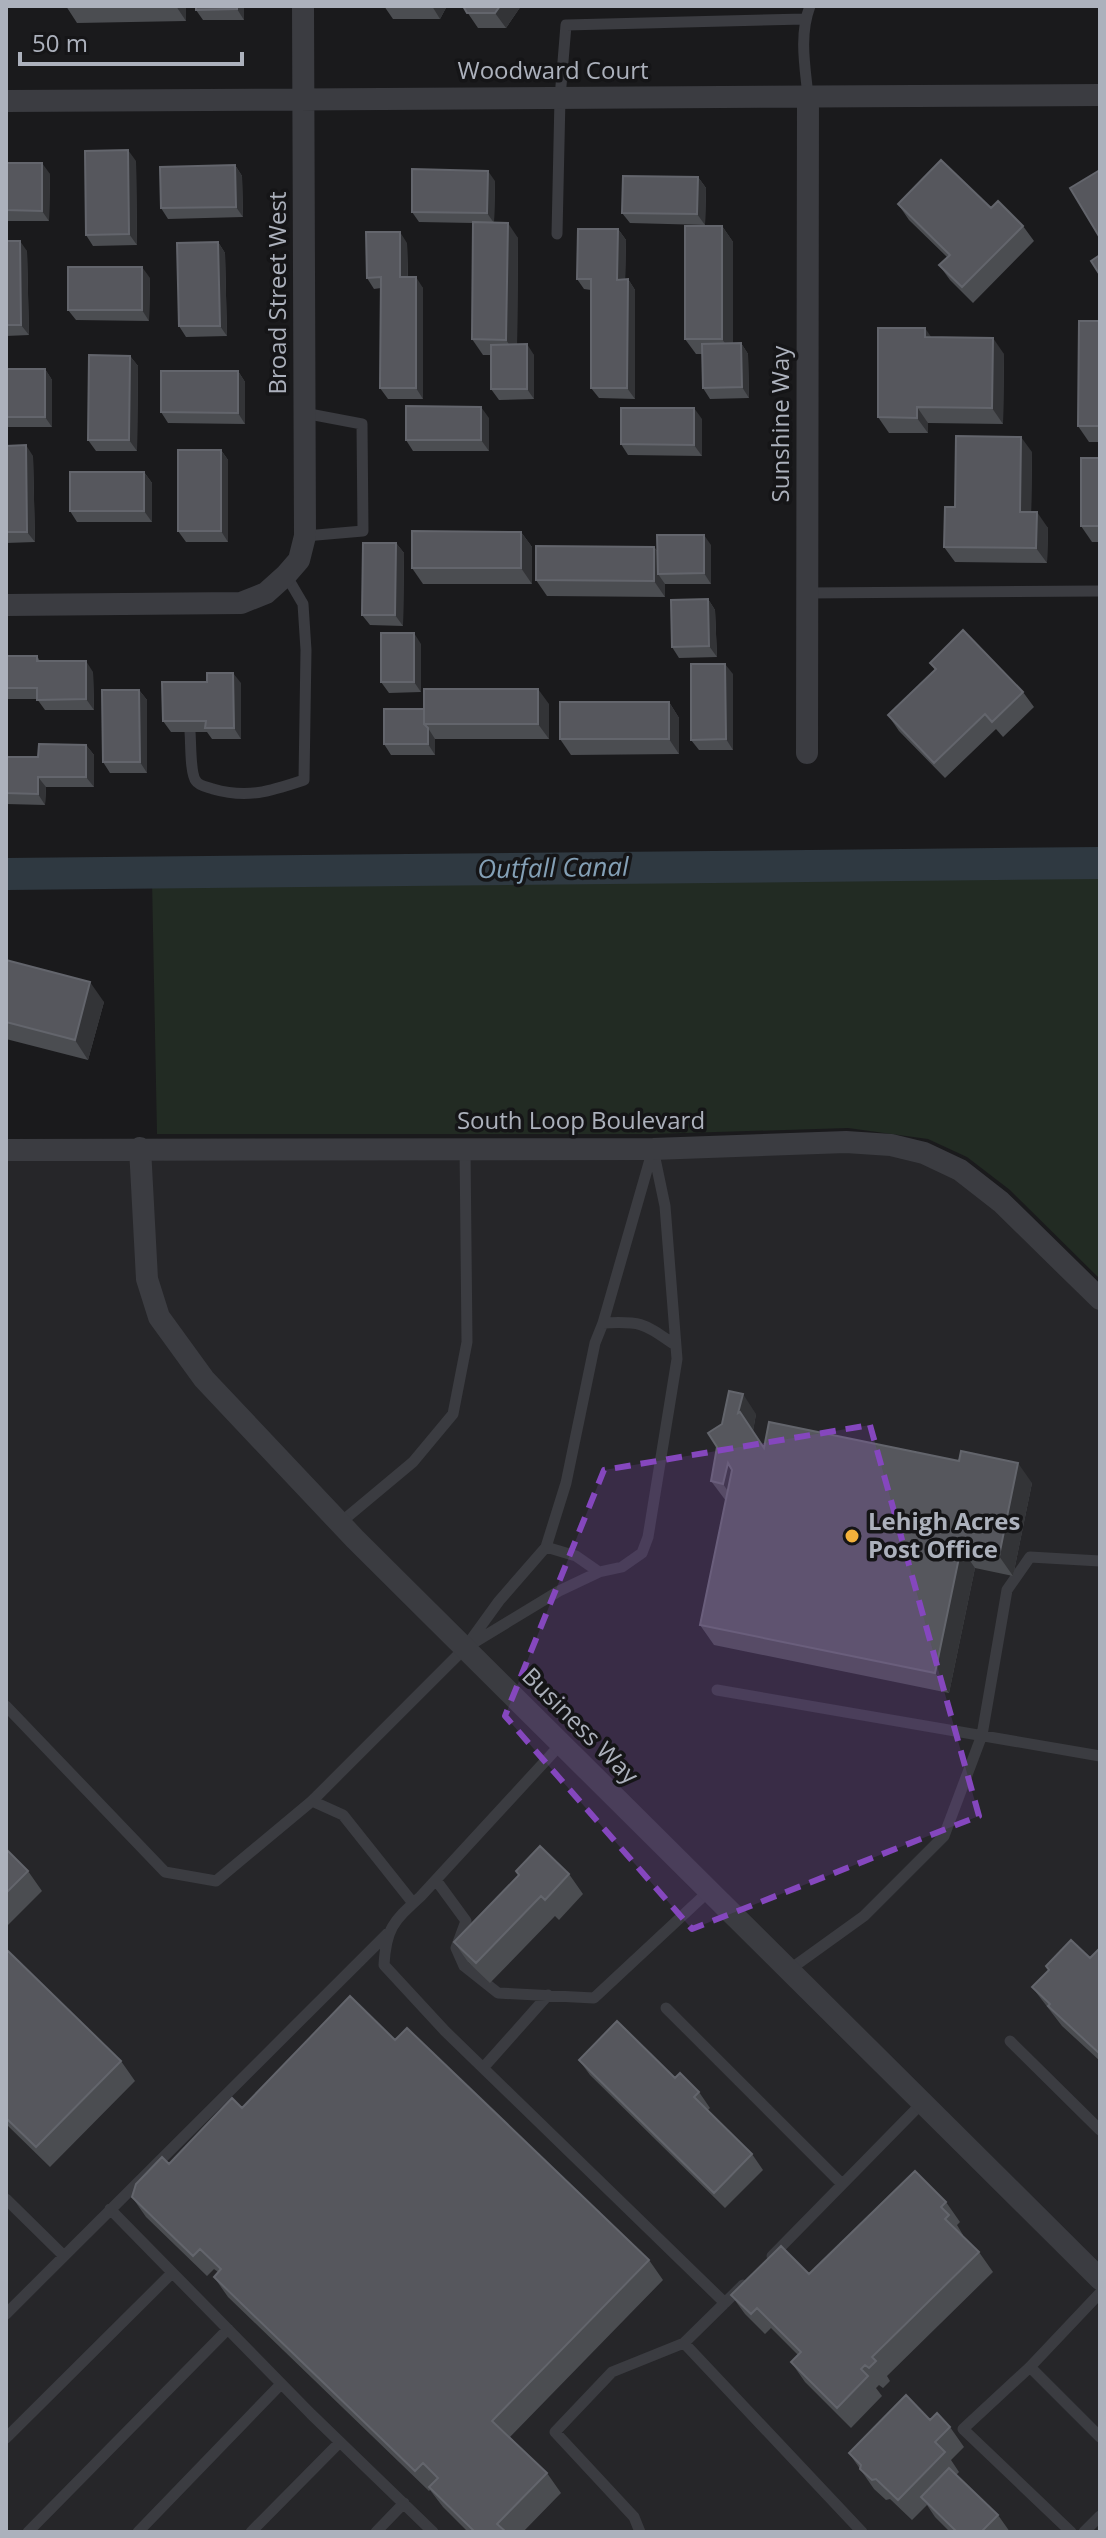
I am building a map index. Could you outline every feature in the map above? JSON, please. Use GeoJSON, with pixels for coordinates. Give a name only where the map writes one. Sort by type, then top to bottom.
{"type":"FeatureCollection","features":[{"type":"Feature","properties":{"kind":"street","name":"Broad Street West"},"geometry":{"type":"LineString","coordinates":[[286,575],[299,560],[305,536],[303,6]]}},
{"type":"Feature","properties":{"kind":"street","name":"Woodward Court"},"geometry":{"type":"LineString","coordinates":[[6,101],[1100,95]]}},
{"type":"Feature","properties":{"kind":"street","name":"Sunshine Way"},"geometry":{"type":"LineString","coordinates":[[807,753],[808,96]]}},
{"type":"Feature","properties":{"kind":"street"},"geometry":{"type":"LineString","coordinates":[[6,605],[241,603],[266,593],[286,575]]}},
{"type":"Feature","properties":{"kind":"street","name":"South Loop Boulevard"},"geometry":{"type":"LineString","coordinates":[[6,1150],[653,1149],[846,1142],[891,1145],[924,1153],[960,1170],[1001,1202],[1100,1299]]}},
{"type":"Feature","properties":{"kind":"street","name":"Business Way"},"geometry":{"type":"LineString","coordinates":[[140,1148],[147,1279],[159,1317],[204,1379],[340,1523],[1100,2279]]}},
{"type":"Feature","properties":{"kind":"lane"},"geometry":{"type":"LineString","coordinates":[[808,96],[803,56],[805,19],[810,6]]}},
{"type":"Feature","properties":{"kind":"lane"},"geometry":{"type":"LineString","coordinates":[[557,234],[560,98],[566,25],[805,19]]}},
{"type":"Feature","properties":{"kind":"lane"},"geometry":{"type":"LineString","coordinates":[[304,413],[362,424],[363,531],[305,536]]}},
{"type":"Feature","properties":{"kind":"lane"},"geometry":{"type":"LineString","coordinates":[[190,732],[192,772],[196,781],[204,786],[229,793],[264,793],[304,780],[306,650],[303,604],[286,575]]}},
{"type":"Feature","properties":{"kind":"lane"},"geometry":{"type":"LineString","coordinates":[[807,593],[1100,591]]}},
{"type":"Feature","properties":{"kind":"lane"},"geometry":{"type":"LineString","coordinates":[[340,1523],[413,1462],[453,1414],[467,1342],[465,1147]]}},
{"type":"Feature","properties":{"kind":"lane"},"geometry":{"type":"LineString","coordinates":[[6,1706],[165,1872],[216,1881],[312,1801],[465,1648],[499,1601],[546,1547],[566,1483],[595,1343],[653,1149]]}},
{"type":"Feature","properties":{"kind":"lane"},"geometry":{"type":"LineString","coordinates":[[465,1648],[559,1591],[599,1572],[622,1567],[642,1553],[648,1537],[677,1359],[665,1206],[653,1149]]}},
{"type":"Feature","properties":{"kind":"lane"},"geometry":{"type":"LineString","coordinates":[[603,1323],[635,1321],[675,1345]]}},
{"type":"Feature","properties":{"kind":"lane"},"geometry":{"type":"LineString","coordinates":[[546,1547],[576,1556],[599,1572]]}},
{"type":"Feature","properties":{"kind":"lane"},"geometry":{"type":"LineString","coordinates":[[789,1970],[864,1916],[944,1836],[982,1735],[1007,1590],[1030,1557],[1100,1561]]}},
{"type":"Feature","properties":{"kind":"lane"},"geometry":{"type":"LineString","coordinates":[[717,1690],[1100,1756]]}},
{"type":"Feature","properties":{"kind":"lane"},"geometry":{"type":"LineString","coordinates":[[561,1744],[436,1880],[397,1917],[385,1940],[384,1965],[445,2031],[725,2303]]}},
{"type":"Feature","properties":{"kind":"lane"},"geometry":{"type":"LineString","coordinates":[[312,1801],[343,1815],[413,1903]]}},
{"type":"Feature","properties":{"kind":"lane"},"geometry":{"type":"LineString","coordinates":[[436,1880],[466,1921],[456,1948],[464,1966],[498,1993],[594,1998],[710,1890]]}},
{"type":"Feature","properties":{"kind":"lane"},"geometry":{"type":"LineString","coordinates":[[6,2314],[390,1930]]}},
{"type":"Feature","properties":{"kind":"lane"},"geometry":{"type":"LineString","coordinates":[[483,2068],[548,1995]]}},
{"type":"Feature","properties":{"kind":"lane"},"geometry":{"type":"LineString","coordinates":[[666,2008],[842,2184]]}},
{"type":"Feature","properties":{"kind":"lane"},"geometry":{"type":"LineString","coordinates":[[1010,2041],[1100,2130]]}},
{"type":"Feature","properties":{"kind":"lane"},"geometry":{"type":"LineString","coordinates":[[765,2262],[923,2102]]}},
{"type":"Feature","properties":{"kind":"lane"},"geometry":{"type":"LineString","coordinates":[[6,2199],[64,2256]]}},
{"type":"Feature","properties":{"kind":"lane"},"geometry":{"type":"LineString","coordinates":[[110,2209],[281,2384],[433,2532]]}},
{"type":"Feature","properties":{"kind":"lane"},"geometry":{"type":"LineString","coordinates":[[640,2532],[634,2517],[555,2432],[612,2372],[684,2343],[755,2272]]}},
{"type":"Feature","properties":{"kind":"lane"},"geometry":{"type":"LineString","coordinates":[[6,2438],[172,2273]]}},
{"type":"Feature","properties":{"kind":"lane"},"geometry":{"type":"LineString","coordinates":[[1071,2532],[963,2429],[1030,2367],[1100,2293]]}},
{"type":"Feature","properties":{"kind":"lane"},"geometry":{"type":"LineString","coordinates":[[28,2532],[228,2329]]}},
{"type":"Feature","properties":{"kind":"lane"},"geometry":{"type":"LineString","coordinates":[[684,2343],[862,2532]]}},
{"type":"Feature","properties":{"kind":"lane"},"geometry":{"type":"LineString","coordinates":[[1030,2367],[1100,2437]]}},
{"type":"Feature","properties":{"kind":"lane"},"geometry":{"type":"LineString","coordinates":[[138,2532],[281,2384]]}},
{"type":"Feature","properties":{"kind":"lane"},"geometry":{"type":"LineString","coordinates":[[251,2532],[340,2442]]}},
{"type":"Feature","properties":{"kind":"lane"},"geometry":{"type":"LineString","coordinates":[[376,2532],[404,2503]]}},
{"type":"Feature","properties":{"kind":"lane"},"geometry":{"type":"LineString","coordinates":[[1084,2532],[1100,2516]]}},
{"type":"Feature","properties":{"kind":"highlighted area"},"geometry":{"type":"Polygon","coordinates":[[[870,1425],[979,1816],[692,1929],[505,1716],[604,1470],[870,1425]]]}},
{"type":"Feature","properties":{"kind":"shaded area"},"geometry":{"type":"Polygon","coordinates":[[[1100,873],[1100,1279],[1010,1190],[967,1157],[928,1139],[848,1128],[653,1134],[157,1134],[152,880],[1100,873]]]}},
{"type":"Feature","properties":{"kind":"shaded area"},"geometry":{"type":"Polygon","coordinates":[[[846,1142],[960,1170],[1100,1299],[1100,2532],[6,2532],[6,1150],[846,1142]]]}},
{"type":"Feature","properties":{"kind":"building"},"geometry":{"type":"Polygon","coordinates":[[[196,6],[237,6],[237,9],[196,10],[196,6]]]}},
{"type":"Feature","properties":{"kind":"building"},"geometry":{"type":"Polygon","coordinates":[[[463,6],[500,6],[495,13],[467,13],[463,6]]]}},
{"type":"Feature","properties":{"kind":"building"},"geometry":{"type":"Polygon","coordinates":[[[128,150],[129,234],[86,235],[85,151],[128,150]]]}},
{"type":"Feature","properties":{"kind":"building"},"geometry":{"type":"Polygon","coordinates":[[[941,160],[991,208],[998,201],[1023,226],[962,287],[939,265],[950,255],[898,204],[941,160]]]}},
{"type":"Feature","properties":{"kind":"building"},"geometry":{"type":"Polygon","coordinates":[[[6,163],[42,163],[42,211],[6,210],[6,163]]]}},
{"type":"Feature","properties":{"kind":"building"},"geometry":{"type":"Polygon","coordinates":[[[235,165],[236,207],[161,208],[160,167],[235,165]]]}},
{"type":"Feature","properties":{"kind":"building"},"geometry":{"type":"Polygon","coordinates":[[[412,169],[488,171],[487,213],[412,212],[412,169]]]}},
{"type":"Feature","properties":{"kind":"building"},"geometry":{"type":"Polygon","coordinates":[[[1100,170],[1100,238],[1070,188],[1100,170]]]}},
{"type":"Feature","properties":{"kind":"building"},"geometry":{"type":"Polygon","coordinates":[[[623,176],[698,177],[697,214],[622,213],[623,176]]]}},
{"type":"Feature","properties":{"kind":"building"},"geometry":{"type":"Polygon","coordinates":[[[473,222],[508,223],[506,340],[472,339],[473,222]]]}},
{"type":"Feature","properties":{"kind":"building"},"geometry":{"type":"Polygon","coordinates":[[[685,226],[722,226],[722,339],[685,339],[685,226]]]}},
{"type":"Feature","properties":{"kind":"building"},"geometry":{"type":"Polygon","coordinates":[[[578,229],[618,229],[617,280],[628,279],[627,388],[591,388],[591,279],[577,279],[578,229]]]}},
{"type":"Feature","properties":{"kind":"building"},"geometry":{"type":"Polygon","coordinates":[[[366,232],[400,232],[400,277],[416,277],[416,388],[380,388],[381,277],[367,278],[366,232]]]}},
{"type":"Feature","properties":{"kind":"building"},"geometry":{"type":"Polygon","coordinates":[[[6,241],[20,241],[21,325],[6,325],[6,241]]]}},
{"type":"Feature","properties":{"kind":"building"},"geometry":{"type":"Polygon","coordinates":[[[218,242],[220,326],[179,326],[177,243],[218,242]]]}},
{"type":"Feature","properties":{"kind":"building"},"geometry":{"type":"Polygon","coordinates":[[[1100,255],[1100,275],[1091,261],[1100,255]]]}},
{"type":"Feature","properties":{"kind":"building"},"geometry":{"type":"Polygon","coordinates":[[[68,267],[142,267],[142,310],[68,310],[68,267]]]}},
{"type":"Feature","properties":{"kind":"building"},"geometry":{"type":"Polygon","coordinates":[[[1079,321],[1100,321],[1100,426],[1078,426],[1079,321]]]}},
{"type":"Feature","properties":{"kind":"building"},"geometry":{"type":"Polygon","coordinates":[[[878,328],[925,328],[925,337],[993,338],[992,408],[917,407],[917,418],[878,417],[878,328]]]}},
{"type":"Feature","properties":{"kind":"building"},"geometry":{"type":"Polygon","coordinates":[[[741,343],[742,387],[703,388],[702,344],[741,343]]]}},
{"type":"Feature","properties":{"kind":"building"},"geometry":{"type":"Polygon","coordinates":[[[527,344],[527,389],[491,389],[491,345],[527,344]]]}},
{"type":"Feature","properties":{"kind":"building"},"geometry":{"type":"Polygon","coordinates":[[[89,355],[130,356],[129,440],[88,440],[89,355]]]}},
{"type":"Feature","properties":{"kind":"building"},"geometry":{"type":"Polygon","coordinates":[[[6,369],[45,369],[45,417],[6,417],[6,369]]]}},
{"type":"Feature","properties":{"kind":"building"},"geometry":{"type":"Polygon","coordinates":[[[161,371],[238,371],[238,413],[161,412],[161,371]]]}},
{"type":"Feature","properties":{"kind":"building"},"geometry":{"type":"Polygon","coordinates":[[[406,406],[481,407],[481,440],[406,440],[406,406]]]}},
{"type":"Feature","properties":{"kind":"building"},"geometry":{"type":"Polygon","coordinates":[[[621,408],[694,408],[694,445],[621,444],[621,408]]]}},
{"type":"Feature","properties":{"kind":"building"},"geometry":{"type":"Polygon","coordinates":[[[956,436],[1021,437],[1020,512],[1037,512],[1036,548],[944,547],[945,507],[955,507],[956,436]]]}},
{"type":"Feature","properties":{"kind":"building"},"geometry":{"type":"Polygon","coordinates":[[[26,445],[27,532],[6,532],[6,446],[26,445]]]}},
{"type":"Feature","properties":{"kind":"building"},"geometry":{"type":"Polygon","coordinates":[[[178,450],[221,450],[221,531],[178,531],[178,450]]]}},
{"type":"Feature","properties":{"kind":"building"},"geometry":{"type":"Polygon","coordinates":[[[1081,458],[1100,458],[1100,526],[1081,526],[1081,458]]]}},
{"type":"Feature","properties":{"kind":"building"},"geometry":{"type":"Polygon","coordinates":[[[70,472],[144,472],[144,511],[70,511],[70,472]]]}},
{"type":"Feature","properties":{"kind":"building"},"geometry":{"type":"Polygon","coordinates":[[[412,531],[521,532],[521,568],[412,568],[412,531]]]}},
{"type":"Feature","properties":{"kind":"building"},"geometry":{"type":"Polygon","coordinates":[[[657,535],[704,535],[704,573],[658,574],[657,535]]]}},
{"type":"Feature","properties":{"kind":"building"},"geometry":{"type":"Polygon","coordinates":[[[363,543],[396,543],[395,615],[362,615],[363,543]]]}},
{"type":"Feature","properties":{"kind":"building"},"geometry":{"type":"Polygon","coordinates":[[[536,546],[654,547],[654,581],[536,580],[536,546]]]}},
{"type":"Feature","properties":{"kind":"building"},"geometry":{"type":"Polygon","coordinates":[[[708,599],[709,646],[672,647],[671,600],[708,599]]]}},
{"type":"Feature","properties":{"kind":"building"},"geometry":{"type":"Polygon","coordinates":[[[963,630],[1023,692],[992,722],[985,714],[934,763],[888,715],[936,669],[930,663],[963,630]]]}},
{"type":"Feature","properties":{"kind":"building"},"geometry":{"type":"Polygon","coordinates":[[[381,633],[414,633],[414,682],[381,682],[381,633]]]}},
{"type":"Feature","properties":{"kind":"building"},"geometry":{"type":"Polygon","coordinates":[[[6,656],[37,656],[37,661],[86,661],[86,699],[37,700],[37,688],[6,688],[6,656]]]}},
{"type":"Feature","properties":{"kind":"building"},"geometry":{"type":"Polygon","coordinates":[[[691,664],[725,664],[726,739],[691,740],[691,664]]]}},
{"type":"Feature","properties":{"kind":"building"},"geometry":{"type":"Polygon","coordinates":[[[207,673],[233,673],[234,728],[205,728],[206,721],[163,721],[162,682],[207,682],[207,673]]]}},
{"type":"Feature","properties":{"kind":"building"},"geometry":{"type":"Polygon","coordinates":[[[424,689],[538,689],[538,724],[424,724],[424,689]]]}},
{"type":"Feature","properties":{"kind":"building"},"geometry":{"type":"Polygon","coordinates":[[[102,690],[139,690],[140,762],[103,762],[102,690]]]}},
{"type":"Feature","properties":{"kind":"building"},"geometry":{"type":"Polygon","coordinates":[[[560,702],[669,702],[669,739],[560,739],[560,702]]]}},
{"type":"Feature","properties":{"kind":"building"},"geometry":{"type":"Polygon","coordinates":[[[384,709],[424,709],[428,744],[384,744],[384,709]]]}},
{"type":"Feature","properties":{"kind":"building"},"geometry":{"type":"Polygon","coordinates":[[[39,744],[86,745],[86,777],[38,777],[38,794],[6,793],[6,757],[38,757],[39,744]]]}},
{"type":"Feature","properties":{"kind":"building"},"geometry":{"type":"Polygon","coordinates":[[[6,960],[90,982],[75,1040],[6,1022],[6,960]]]}},
{"type":"Feature","properties":{"kind":"building"},"geometry":{"type":"Polygon","coordinates":[[[729,1391],[743,1394],[738,1413],[764,1448],[769,1422],[959,1461],[961,1451],[1018,1463],[999,1556],[961,1548],[935,1673],[700,1625],[732,1470],[728,1463],[723,1484],[711,1481],[717,1447],[708,1433],[722,1424],[729,1391]]]}},
{"type":"Feature","properties":{"kind":"building"},"geometry":{"type":"Polygon","coordinates":[[[540,1846],[569,1874],[545,1900],[541,1896],[476,1963],[454,1942],[519,1875],[516,1871],[540,1846]]]}},
{"type":"Feature","properties":{"kind":"building"},"geometry":{"type":"Polygon","coordinates":[[[6,1849],[28,1871],[6,1893],[6,1849]]]}},
{"type":"Feature","properties":{"kind":"building"},"geometry":{"type":"Polygon","coordinates":[[[1071,1940],[1090,1958],[1100,1948],[1100,2054],[1032,1987],[1049,1970],[1046,1966],[1071,1940]]]}},
{"type":"Feature","properties":{"kind":"building"},"geometry":{"type":"Polygon","coordinates":[[[8,1951],[121,2061],[36,2147],[6,2118],[8,1951]]]}},
{"type":"Feature","properties":{"kind":"building"},"geometry":{"type":"Polygon","coordinates":[[[350,1996],[395,2040],[407,2028],[649,2260],[492,2421],[547,2473],[497,2524],[506,2532],[475,2532],[429,2487],[438,2478],[423,2463],[415,2471],[214,2277],[221,2269],[200,2249],[193,2256],[132,2197],[136,2184],[162,2157],[169,2164],[232,2098],[242,2108],[350,1996]]]}},
{"type":"Feature","properties":{"kind":"building"},"geometry":{"type":"Polygon","coordinates":[[[617,2021],[675,2078],[680,2073],[699,2092],[694,2097],[752,2154],[714,2193],[579,2060],[617,2021]]]}},
{"type":"Feature","properties":{"kind":"building"},"geometry":{"type":"Polygon","coordinates":[[[915,2171],[946,2202],[941,2207],[949,2215],[945,2219],[979,2252],[872,2357],[876,2361],[869,2368],[865,2365],[861,2369],[868,2376],[837,2408],[791,2362],[801,2352],[757,2308],[751,2314],[731,2295],[781,2246],[809,2274],[915,2171]]]}},
{"type":"Feature","properties":{"kind":"building"},"geometry":{"type":"Polygon","coordinates":[[[906,2395],[930,2420],[937,2413],[950,2427],[935,2442],[945,2452],[898,2500],[860,2469],[861,2465],[849,2453],[906,2395]]]}},
{"type":"Feature","properties":{"kind":"building"},"geometry":{"type":"Polygon","coordinates":[[[949,2468],[998,2515],[981,2532],[957,2532],[921,2497],[949,2468]]]}},
{"type":"Feature","properties":{"kind":"waterway","name":"Outfall Canal"},"geometry":{"type":"LineString","coordinates":[[6,874],[1100,863]]}},
{"type":"Feature","properties":{"kind":"place","name":"Lehigh Acres Post Office"},"geometry":{"type":"Point","coordinates":[852,1536]}}]}
